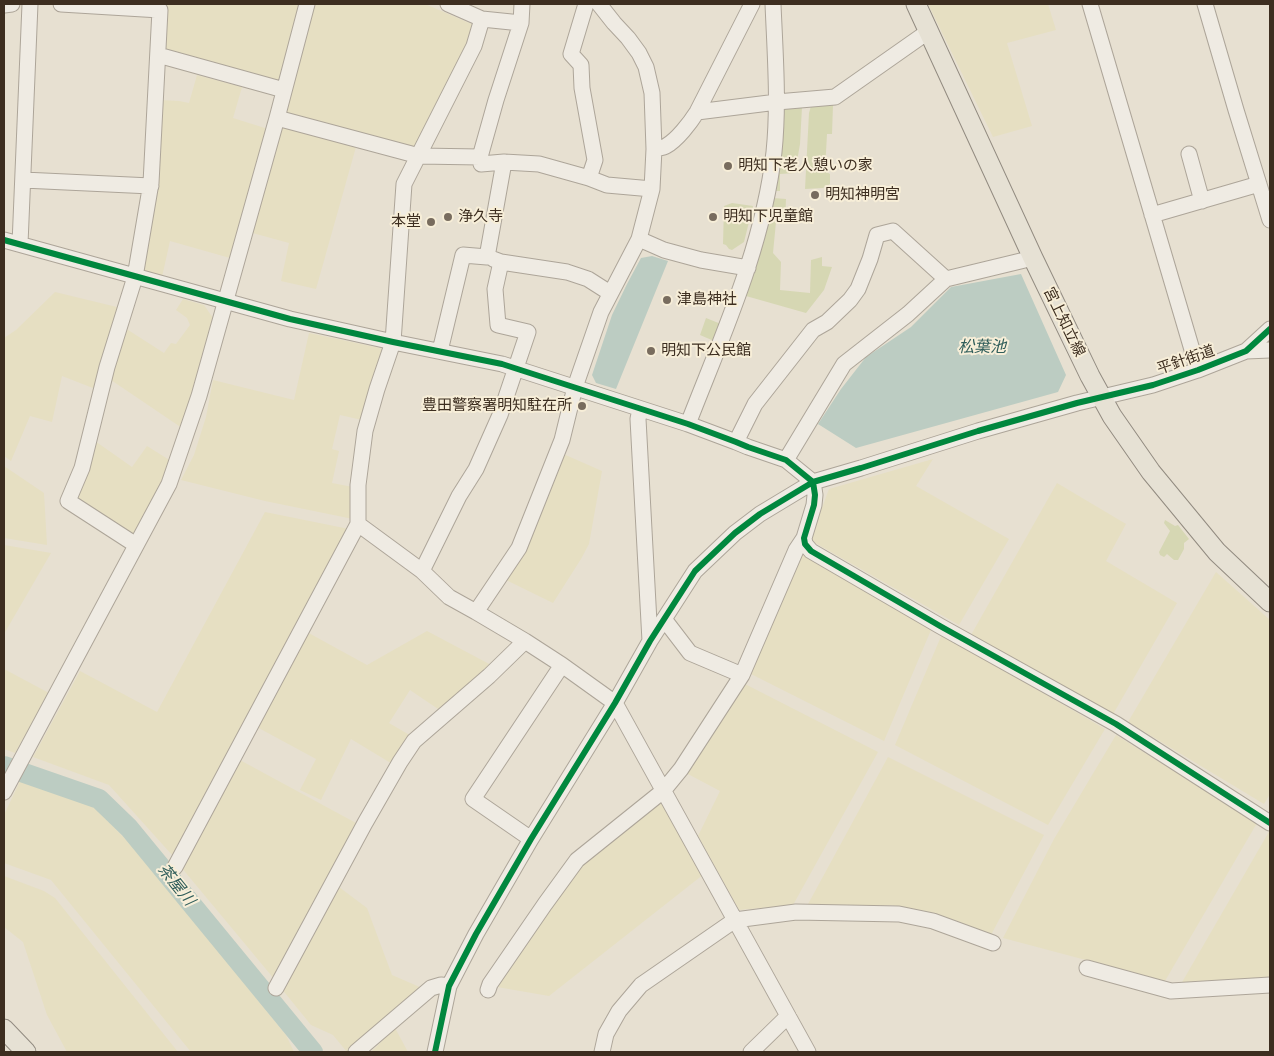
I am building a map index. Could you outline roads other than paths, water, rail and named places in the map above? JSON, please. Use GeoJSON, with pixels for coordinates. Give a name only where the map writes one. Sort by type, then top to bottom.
{"type":"FeatureCollection","features":[{"type":"Feature","properties":{"kind":"main road","name":"宮上知立線"},"geometry":{"type":"LineString","coordinates":[[916,4],[1033,258],[1090,376],[1112,416],[1151,472],[1217,552],[1270,602]]}},
{"type":"Feature","properties":{"kind":"main road"},"geometry":{"type":"LineString","coordinates":[[4,1029],[26,1052]]}},
{"type":"Feature","properties":{"kind":"street"},"geometry":{"type":"LineString","coordinates":[[4,5],[12,4]]}},
{"type":"Feature","properties":{"kind":"street"},"geometry":{"type":"LineString","coordinates":[[20,244],[30,4]]}},
{"type":"Feature","properties":{"kind":"street"},"geometry":{"type":"LineString","coordinates":[[61,4],[160,10],[151,186],[136,277],[107,367],[82,468],[68,502],[136,545]]}},
{"type":"Feature","properties":{"kind":"street"},"geometry":{"type":"LineString","coordinates":[[7,786],[169,484],[199,396],[307,4]]}},
{"type":"Feature","properties":{"kind":"street"},"geometry":{"type":"LineString","coordinates":[[448,4],[482,19],[521,23]]}},
{"type":"Feature","properties":{"kind":"street"},"geometry":{"type":"LineString","coordinates":[[522,4],[521,23],[496,100],[480,157],[481,164],[504,162],[539,164],[607,185],[652,189]]}},
{"type":"Feature","properties":{"kind":"street"},"geometry":{"type":"LineString","coordinates":[[586,4],[571,54],[581,65],[582,88],[595,160],[589,178]]}},
{"type":"Feature","properties":{"kind":"street"},"geometry":{"type":"LineString","coordinates":[[476,612],[519,548],[562,440],[575,387],[602,312],[639,238],[652,189],[654,149],[652,93],[646,66],[628,38],[599,4]]}},
{"type":"Feature","properties":{"kind":"street"},"geometry":{"type":"LineString","coordinates":[[654,149],[664,148],[671,143],[697,112],[752,4]]}},
{"type":"Feature","properties":{"kind":"street"},"geometry":{"type":"LineString","coordinates":[[688,424],[748,268],[763,215],[774,153],[777,102],[773,4]]}},
{"type":"Feature","properties":{"kind":"street"},"geometry":{"type":"LineString","coordinates":[[1090,4],[1198,370]]}},
{"type":"Feature","properties":{"kind":"street"},"geometry":{"type":"LineString","coordinates":[[1205,4],[1270,220]]}},
{"type":"Feature","properties":{"kind":"street"},"geometry":{"type":"LineString","coordinates":[[175,867],[358,524],[358,485],[365,431],[376,389],[393,342],[404,184],[474,46],[482,19]]}},
{"type":"Feature","properties":{"kind":"street"},"geometry":{"type":"LineString","coordinates":[[697,112],[835,97],[929,31]]}},
{"type":"Feature","properties":{"kind":"street"},"geometry":{"type":"LineString","coordinates":[[158,55],[284,90]]}},
{"type":"Feature","properties":{"kind":"street"},"geometry":{"type":"LineString","coordinates":[[277,118],[419,156],[480,157]]}},
{"type":"Feature","properties":{"kind":"street"},"geometry":{"type":"LineString","coordinates":[[1188,154],[1202,201]]}},
{"type":"Feature","properties":{"kind":"street"},"geometry":{"type":"LineString","coordinates":[[422,571],[459,496],[476,469],[500,415],[528,332],[498,324],[494,259],[504,162]]}},
{"type":"Feature","properties":{"kind":"street"},"geometry":{"type":"LineString","coordinates":[[23,180],[151,186]]}},
{"type":"Feature","properties":{"kind":"street"},"geometry":{"type":"LineString","coordinates":[[1152,215],[1259,184]]}},
{"type":"Feature","properties":{"kind":"street"},"geometry":{"type":"LineString","coordinates":[[736,442],[755,404],[813,330],[827,322],[850,300],[858,289],[877,235],[893,231],[946,279]]}},
{"type":"Feature","properties":{"kind":"street"},"geometry":{"type":"LineString","coordinates":[[639,238],[664,250],[701,260],[748,268]]}},
{"type":"Feature","properties":{"kind":"street"},"geometry":{"type":"LineString","coordinates":[[4,240],[226,302],[393,342],[516,368],[688,424],[786,460],[813,482],[814,505],[804,538],[796,550],[742,675],[681,769],[663,791],[577,860],[490,984],[488,990]]}},
{"type":"Feature","properties":{"kind":"street"},"geometry":{"type":"LineString","coordinates":[[440,351],[463,255],[567,272],[588,279],[610,293]]}},
{"type":"Feature","properties":{"kind":"street"},"geometry":{"type":"LineString","coordinates":[[786,460],[844,364],[908,314],[946,279],[1033,258]]}},
{"type":"Feature","properties":{"kind":"street","name":"平針街道"},"geometry":{"type":"LineString","coordinates":[[435,1052],[449,986],[476,934],[650,641],[695,571],[735,533],[760,514],[813,482],[1077,402],[1152,385],[1198,370],[1246,351],[1270,329]]}},
{"type":"Feature","properties":{"kind":"street"},"geometry":{"type":"LineString","coordinates":[[1246,351],[1270,350]]}},
{"type":"Feature","properties":{"kind":"street"},"geometry":{"type":"LineString","coordinates":[[640,409],[638,419],[650,641]]}},
{"type":"Feature","properties":{"kind":"street"},"geometry":{"type":"LineString","coordinates":[[358,524],[422,571],[449,597],[525,641],[614,703],[808,1052]]}},
{"type":"Feature","properties":{"kind":"street"},"geometry":{"type":"LineString","coordinates":[[804,538],[805,544],[811,551],[940,626],[1116,724],[1270,823]]}},
{"type":"Feature","properties":{"kind":"street"},"geometry":{"type":"LineString","coordinates":[[664,619],[690,653],[742,675]]}},
{"type":"Feature","properties":{"kind":"street"},"geometry":{"type":"LineString","coordinates":[[276,988],[365,823],[414,741],[482,682],[525,641]]}},
{"type":"Feature","properties":{"kind":"street"},"geometry":{"type":"LineString","coordinates":[[531,839],[473,799],[562,665]]}},
{"type":"Feature","properties":{"kind":"street"},"geometry":{"type":"LineString","coordinates":[[602,1052],[606,1034],[619,1011],[642,985],[735,920],[796,912],[899,914],[933,921],[993,943]]}},
{"type":"Feature","properties":{"kind":"street"},"geometry":{"type":"LineString","coordinates":[[1087,968],[1170,991],[1270,985]]}},
{"type":"Feature","properties":{"kind":"street"},"geometry":{"type":"LineString","coordinates":[[356,1052],[432,988],[441,985],[449,986]]}},
{"type":"Feature","properties":{"kind":"street"},"geometry":{"type":"LineString","coordinates":[[751,1052],[788,1016]]}},
{"type":"Feature","properties":{"kind":"water"},"geometry":{"type":"Polygon","coordinates":[[[652,256],[668,261],[616,389],[596,383],[592,375],[612,315],[641,258],[652,256]]]}},
{"type":"Feature","properties":{"kind":"water","name":"松葉池"},"geometry":{"type":"Polygon","coordinates":[[[1021,274],[1066,375],[1058,392],[856,448],[818,424],[841,389],[866,357],[911,327],[951,287],[1021,274]]]}},
{"type":"Feature","properties":{"kind":"waterway","name":"茶屋川"},"geometry":{"type":"LineString","coordinates":[[4,766],[99,799],[129,828],[313,1052]]}},
{"type":"Feature","properties":{"kind":"place","name":"明知下老人憩いの家"},"geometry":{"type":"Point","coordinates":[728,166]}},
{"type":"Feature","properties":{"kind":"place","name":"明知神明宮"},"geometry":{"type":"Point","coordinates":[815,195]}},
{"type":"Feature","properties":{"kind":"place","name":"浄久寺"},"geometry":{"type":"Point","coordinates":[448,217]}},
{"type":"Feature","properties":{"kind":"place","name":"明知下児童館"},"geometry":{"type":"Point","coordinates":[713,217]}},
{"type":"Feature","properties":{"kind":"place","name":"本堂"},"geometry":{"type":"Point","coordinates":[431,222]}},
{"type":"Feature","properties":{"kind":"place","name":"津島神社"},"geometry":{"type":"Point","coordinates":[667,300]}},
{"type":"Feature","properties":{"kind":"place","name":"明知下公民館"},"geometry":{"type":"Point","coordinates":[651,351]}},
{"type":"Feature","properties":{"kind":"place","name":"豊田警察署明知駐在所"},"geometry":{"type":"Point","coordinates":[582,406]}}]}
